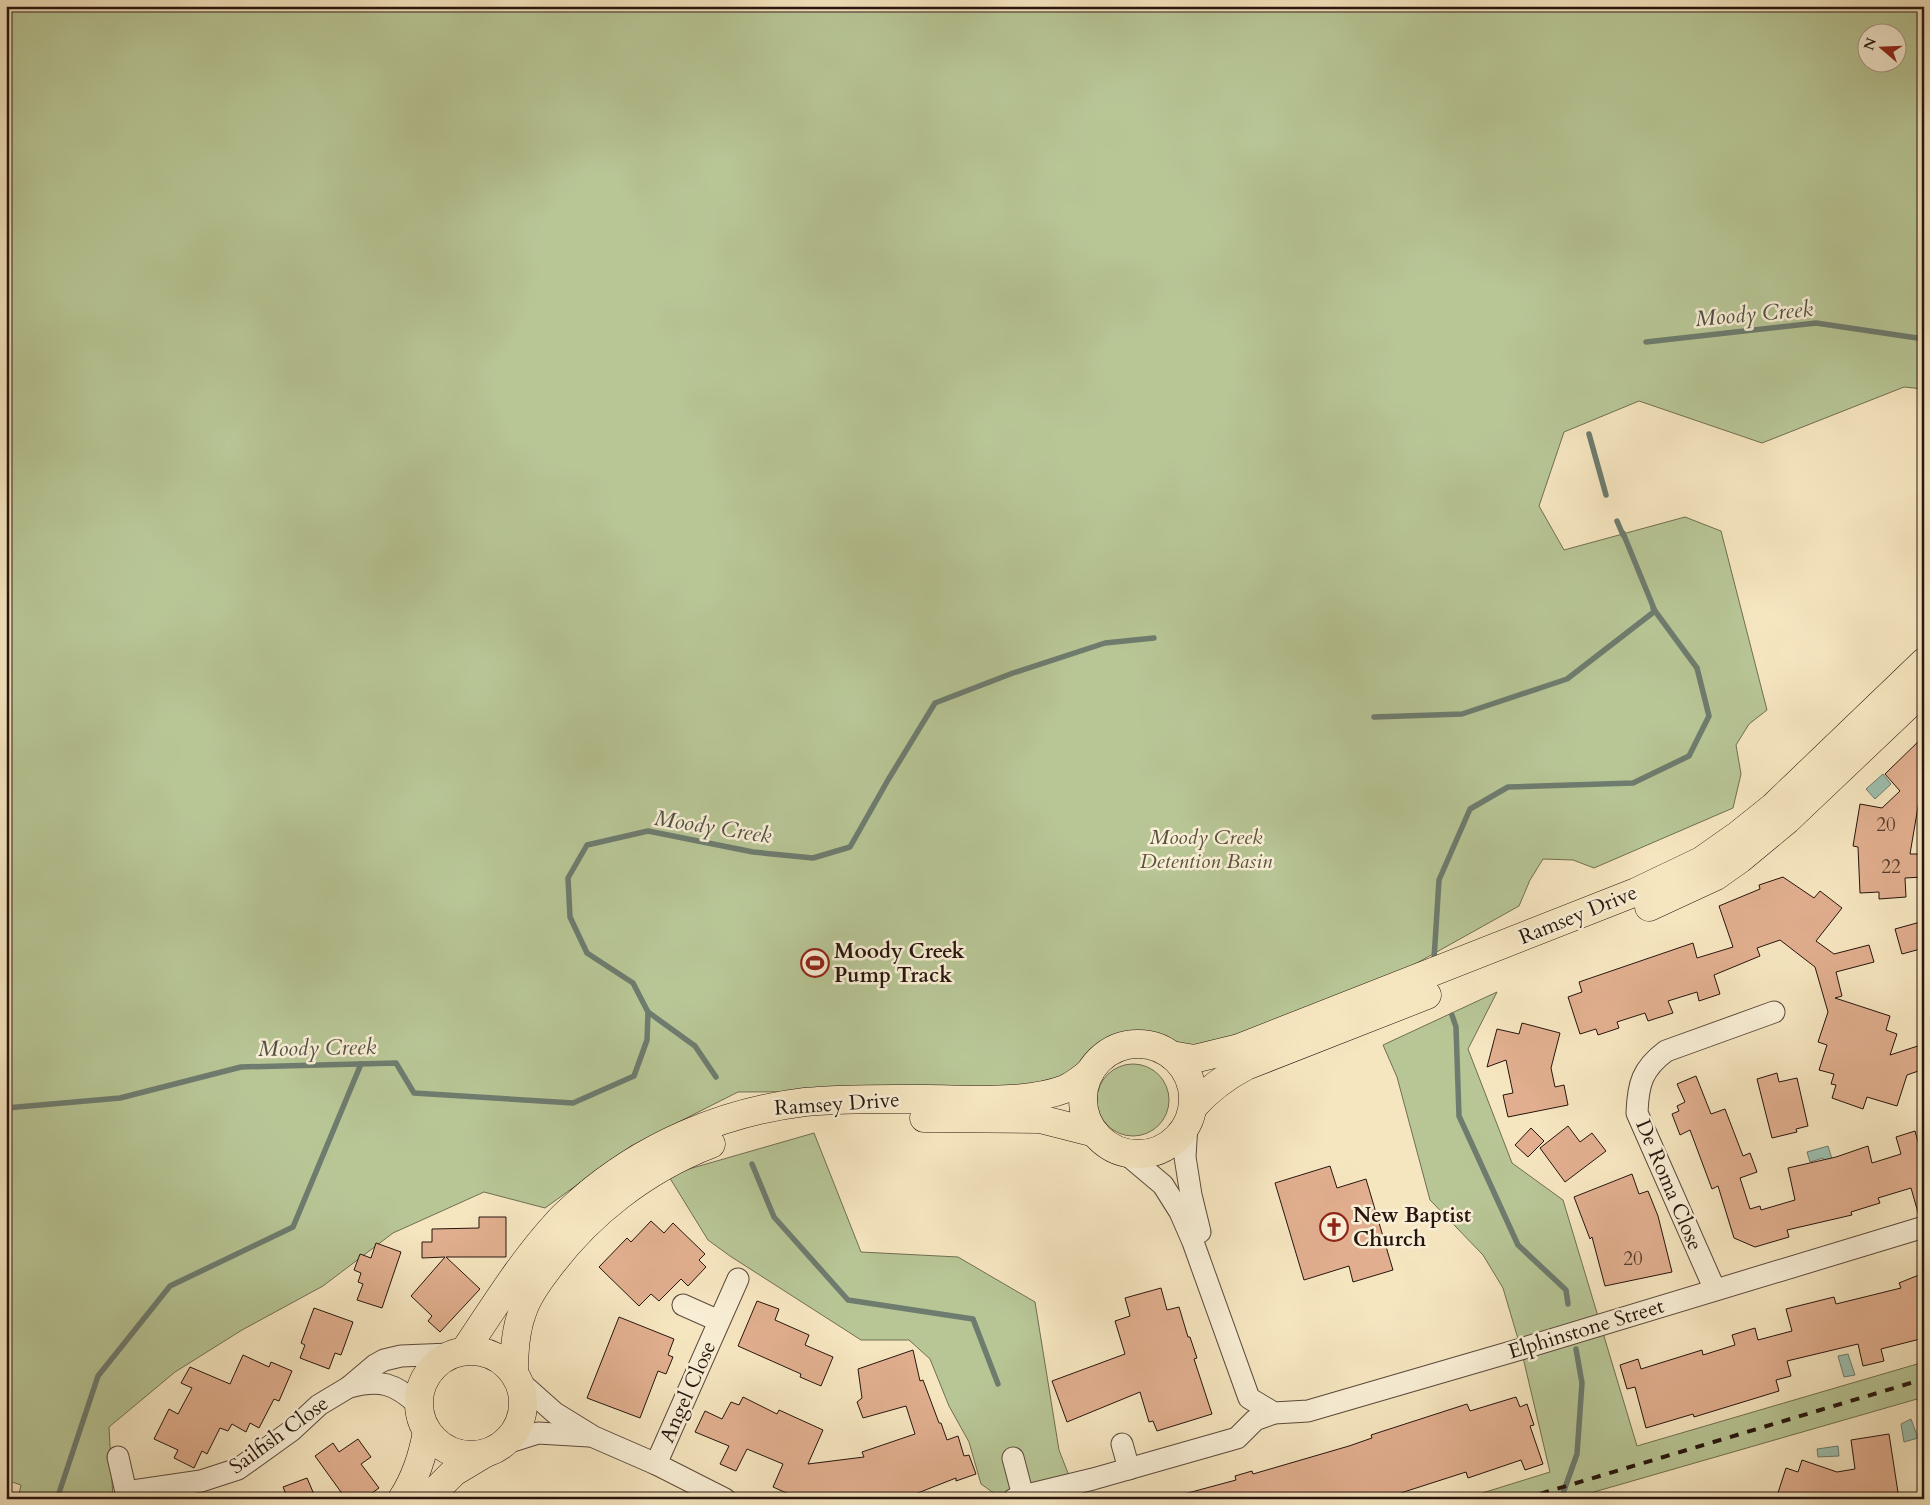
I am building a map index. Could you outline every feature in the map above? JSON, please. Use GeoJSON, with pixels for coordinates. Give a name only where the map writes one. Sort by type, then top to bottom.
{"type":"FeatureCollection","features":[{"type":"Feature","properties":{"kind":"main road","name":"Ramsey Drive"},"geometry":{"type":"LineString","coordinates":[[1171,1055],[1194,1059],[1239,1048],[1636,892],[1701,861],[1773,807],[1924,662]]}},
{"type":"Feature","properties":{"kind":"main road","name":"Ramsey Drive"},"geometry":{"type":"LineString","coordinates":[[1190,1115],[1208,1091],[1224,1078],[1246,1066],[1648,907],[1716,876],[1769,836],[1924,690]]}},
{"type":"Feature","properties":{"kind":"main road"},"geometry":{"type":"LineString","coordinates":[[1136,1044],[1154,1046],[1171,1055],[1181,1065],[1189,1078],[1193,1092],[1190,1115],[1176,1138],[1161,1149],[1144,1154],[1125,1152],[1109,1146],[1095,1133],[1087,1119],[1083,1103],[1085,1087],[1090,1072],[1102,1058],[1118,1048],[1136,1044]]}},
{"type":"Feature","properties":{"kind":"main road","name":"Ramsey Drive"},"geometry":{"type":"LineString","coordinates":[[457,1352],[532,1252],[560,1220],[595,1188],[629,1164],[691,1132],[728,1118],[805,1102],[1032,1098],[1068,1088],[1090,1072]]}},
{"type":"Feature","properties":{"kind":"main road","name":"Ramsey Drive"},"geometry":{"type":"LineString","coordinates":[[516,1377],[515,1343],[522,1312],[536,1285],[568,1244],[590,1221],[633,1187],[667,1164],[703,1147],[726,1138],[772,1126],[841,1118],[1040,1119],[1095,1133]]}},
{"type":"Feature","properties":{"kind":"main road"},"geometry":{"type":"LineString","coordinates":[[427,1499],[454,1472],[494,1449],[513,1434],[523,1409],[523,1395],[516,1377],[505,1362],[493,1355],[479,1351],[457,1352],[437,1363],[426,1375],[420,1389],[418,1405],[421,1418],[427,1431],[437,1444],[452,1452],[468,1455],[494,1449]]}},
{"type":"Feature","properties":{"kind":"main road"},"geometry":{"type":"LineString","coordinates":[[402,1499],[418,1466],[427,1431]]}},
{"type":"Feature","properties":{"kind":"street","name":"De Roma Close"},"geometry":{"type":"LineString","coordinates":[[1715,1290],[1637,1113],[1638,1094],[1643,1076],[1652,1062],[1666,1051],[1774,1012]]}},
{"type":"Feature","properties":{"kind":"street"},"geometry":{"type":"LineString","coordinates":[[1190,1115],[1184,1157],[1221,1323]]}},
{"type":"Feature","properties":{"kind":"street"},"geometry":{"type":"LineString","coordinates":[[1125,1152],[1163,1185],[1180,1212],[1193,1242],[1249,1398],[1249,1414],[1246,1429]]}},
{"type":"Feature","properties":{"kind":"street","name":"Elphinstone Street"},"geometry":{"type":"LineString","coordinates":[[1274,1413],[1308,1411],[1522,1350],[1924,1227]]}},
{"type":"Feature","properties":{"kind":"street","name":"Angel Close"},"geometry":{"type":"LineString","coordinates":[[656,1464],[738,1278]]}},
{"type":"Feature","properties":{"kind":"street","name":"Angel Close"},"geometry":{"type":"LineString","coordinates":[[683,1305],[719,1321]]}},
{"type":"Feature","properties":{"kind":"street","name":"Sailfish Close"},"geometry":{"type":"LineString","coordinates":[[126,1495],[201,1481],[238,1469],[291,1431],[319,1405],[349,1387],[375,1365],[384,1360],[401,1356],[457,1352]]}},
{"type":"Feature","properties":{"kind":"street"},"geometry":{"type":"LineString","coordinates":[[516,1377],[555,1413],[594,1437],[656,1464],[725,1499]]}},
{"type":"Feature","properties":{"kind":"street","name":"Sailfish Close"},"geometry":{"type":"LineString","coordinates":[[349,1387],[368,1382],[380,1382],[408,1395],[418,1405]]}},
{"type":"Feature","properties":{"kind":"street"},"geometry":{"type":"LineString","coordinates":[[1249,1398],[1274,1413]]}},
{"type":"Feature","properties":{"kind":"street"},"geometry":{"type":"LineString","coordinates":[[1012,1458],[1018,1497],[1129,1469],[1237,1438],[1255,1420],[1274,1413]]}},
{"type":"Feature","properties":{"kind":"street"},"geometry":{"type":"LineString","coordinates":[[494,1449],[538,1433],[562,1433],[594,1437]]}},
{"type":"Feature","properties":{"kind":"street"},"geometry":{"type":"LineString","coordinates":[[1122,1444],[1129,1469]]}},
{"type":"Feature","properties":{"kind":"street"},"geometry":{"type":"LineString","coordinates":[[118,1458],[126,1495]]}},
{"type":"Feature","properties":{"kind":"green space","name":"Moody Creek Detention Basin"},"geometry":{"type":"Polygon","coordinates":[[[6,6],[1924,6],[1924,389],[1904,387],[1762,443],[1639,401],[1564,432],[1539,506],[1564,550],[1685,517],[1721,531],[1767,710],[1749,724],[1736,745],[1741,774],[1733,808],[1594,868],[1573,860],[1543,859],[1530,880],[1519,906],[1390,978],[1199,1048],[1118,1039],[1051,1086],[926,1091],[738,1092],[631,1146],[545,1208],[484,1192],[393,1233],[323,1286],[242,1330],[175,1372],[109,1427],[113,1499],[18,1499],[21,1485],[6,1480],[6,6]]]}},
{"type":"Feature","properties":{"kind":"green space"},"geometry":{"type":"Polygon","coordinates":[[[1497,992],[1468,1049],[1512,1163],[1563,1200],[1637,1446],[1924,1362],[1924,1404],[1917,1399],[1594,1492],[1593,1499],[1463,1499],[1550,1472],[1521,1349],[1503,1288],[1483,1255],[1430,1200],[1397,1077],[1383,1045],[1497,992]]]}},
{"type":"Feature","properties":{"kind":"green space"},"geometry":{"type":"Polygon","coordinates":[[[1133,1064],[1153,1070],[1163,1080],[1169,1100],[1163,1120],[1153,1130],[1133,1136],[1113,1130],[1103,1120],[1097,1100],[1103,1080],[1113,1070],[1133,1064]]]}},
{"type":"Feature","properties":{"kind":"green space"},"geometry":{"type":"Polygon","coordinates":[[[814,1133],[861,1252],[958,1257],[1035,1302],[1059,1450],[1078,1499],[1002,1499],[981,1484],[969,1442],[949,1406],[930,1359],[909,1340],[861,1340],[730,1256],[708,1240],[668,1175],[814,1133]]]}},
{"type":"Feature","properties":{"kind":"shaded area"},"geometry":{"type":"Polygon","coordinates":[[[1883,774],[1891,784],[1875,799],[1866,789],[1883,774]]]}},
{"type":"Feature","properties":{"kind":"shaded area"},"geometry":{"type":"Polygon","coordinates":[[[1828,1146],[1836,1172],[1829,1173],[1823,1158],[1810,1162],[1807,1152],[1828,1146]]]}},
{"type":"Feature","properties":{"kind":"shaded area"},"geometry":{"type":"Polygon","coordinates":[[[1848,1354],[1855,1375],[1844,1377],[1838,1356],[1848,1354]]]}},
{"type":"Feature","properties":{"kind":"shaded area"},"geometry":{"type":"Polygon","coordinates":[[[1911,1419],[1918,1438],[1904,1442],[1901,1424],[1911,1419]]]}},
{"type":"Feature","properties":{"kind":"shaded area"},"geometry":{"type":"Polygon","coordinates":[[[1838,1446],[1839,1456],[1818,1457],[1817,1449],[1838,1446]]]}},
{"type":"Feature","properties":{"kind":"building"},"geometry":{"type":"Polygon","coordinates":[[[1924,736],[1924,799],[1920,795],[1910,854],[1922,854],[1923,877],[1905,878],[1906,897],[1879,899],[1879,892],[1860,893],[1858,847],[1853,846],[1860,804],[1882,808],[1900,791],[1885,774],[1924,736]]]}},
{"type":"Feature","properties":{"kind":"building"},"geometry":{"type":"Polygon","coordinates":[[[1783,877],[1814,898],[1820,891],[1842,908],[1816,941],[1834,954],[1869,945],[1874,962],[1836,972],[1842,996],[1835,998],[1890,1016],[1886,1030],[1897,1034],[1890,1055],[1924,1044],[1924,1069],[1907,1075],[1897,1106],[1867,1097],[1863,1109],[1832,1098],[1836,1085],[1831,1084],[1834,1074],[1819,1070],[1827,1045],[1818,1042],[1828,1012],[1815,967],[1780,940],[1757,948],[1760,956],[1714,975],[1720,994],[1699,1001],[1697,992],[1668,1001],[1673,1013],[1648,1021],[1645,1013],[1617,1022],[1619,1028],[1598,1035],[1596,1029],[1580,1034],[1568,997],[1582,992],[1579,982],[1693,943],[1697,958],[1733,947],[1719,906],[1760,889],[1759,885],[1783,877]]]}},
{"type":"Feature","properties":{"kind":"building"},"geometry":{"type":"Polygon","coordinates":[[[1924,921],[1924,948],[1902,954],[1895,929],[1924,921]]]}},
{"type":"Feature","properties":{"kind":"building"},"geometry":{"type":"Polygon","coordinates":[[[1522,1023],[1560,1033],[1551,1068],[1555,1087],[1564,1085],[1568,1105],[1508,1117],[1503,1095],[1513,1093],[1506,1060],[1487,1067],[1497,1029],[1519,1034],[1522,1023]]]}},
{"type":"Feature","properties":{"kind":"building"},"geometry":{"type":"Polygon","coordinates":[[[1777,1073],[1779,1082],[1797,1078],[1808,1126],[1796,1129],[1797,1132],[1772,1138],[1757,1079],[1777,1073]]]}},
{"type":"Feature","properties":{"kind":"building"},"geometry":{"type":"Polygon","coordinates":[[[1696,1076],[1711,1114],[1725,1109],[1743,1156],[1750,1153],[1757,1172],[1740,1178],[1750,1209],[1760,1206],[1761,1210],[1795,1200],[1788,1168],[1836,1157],[1868,1146],[1872,1163],[1901,1154],[1896,1137],[1915,1131],[1924,1163],[1924,1215],[1919,1216],[1911,1188],[1878,1198],[1880,1203],[1851,1212],[1852,1215],[1787,1230],[1789,1237],[1755,1247],[1734,1238],[1718,1186],[1712,1189],[1690,1130],[1680,1135],[1672,1114],[1679,1111],[1677,1106],[1685,1102],[1677,1084],[1696,1076]]]}},
{"type":"Feature","properties":{"kind":"building"},"geometry":{"type":"Polygon","coordinates":[[[1568,1126],[1580,1142],[1592,1133],[1606,1151],[1565,1182],[1540,1148],[1568,1126]]]}},
{"type":"Feature","properties":{"kind":"building"},"geometry":{"type":"Polygon","coordinates":[[[1531,1128],[1544,1141],[1528,1157],[1515,1145],[1531,1128]]]}},
{"type":"Feature","properties":{"kind":"building","name":"New Baptist Church"},"geometry":{"type":"Polygon","coordinates":[[[1330,1166],[1337,1188],[1366,1179],[1393,1270],[1353,1282],[1349,1266],[1304,1280],[1275,1183],[1330,1166]]]}},
{"type":"Feature","properties":{"kind":"building"},"geometry":{"type":"Polygon","coordinates":[[[1632,1174],[1639,1194],[1648,1191],[1658,1216],[1672,1272],[1605,1286],[1592,1237],[1590,1239],[1574,1197],[1632,1174]]]}},
{"type":"Feature","properties":{"kind":"building"},"geometry":{"type":"Polygon","coordinates":[[[479,1217],[506,1217],[506,1257],[446,1257],[480,1289],[440,1332],[428,1321],[432,1316],[411,1296],[445,1257],[422,1258],[422,1242],[432,1242],[432,1229],[479,1228],[479,1217]]]}},
{"type":"Feature","properties":{"kind":"building"},"geometry":{"type":"Polygon","coordinates":[[[651,1221],[664,1233],[673,1223],[705,1254],[699,1260],[706,1267],[688,1286],[681,1279],[659,1301],[651,1294],[639,1306],[599,1267],[627,1238],[631,1242],[651,1221]]]}},
{"type":"Feature","properties":{"kind":"building"},"geometry":{"type":"Polygon","coordinates":[[[376,1243],[401,1252],[382,1308],[357,1300],[363,1284],[358,1282],[361,1273],[354,1270],[360,1254],[371,1258],[376,1243]]]}},
{"type":"Feature","properties":{"kind":"building"},"geometry":{"type":"Polygon","coordinates":[[[1924,1273],[1924,1338],[1881,1349],[1884,1361],[1863,1366],[1858,1344],[1787,1361],[1791,1376],[1776,1380],[1779,1391],[1694,1417],[1693,1414],[1646,1428],[1635,1387],[1627,1389],[1620,1365],[1638,1359],[1641,1369],[1702,1350],[1703,1355],[1735,1345],[1732,1335],[1755,1328],[1758,1340],[1792,1331],[1786,1309],[1834,1297],[1836,1304],[1901,1288],[1899,1283],[1924,1273]]]}},
{"type":"Feature","properties":{"kind":"building"},"geometry":{"type":"Polygon","coordinates":[[[1161,1288],[1167,1310],[1179,1307],[1197,1358],[1194,1359],[1212,1414],[1157,1431],[1153,1421],[1149,1422],[1140,1392],[1067,1422],[1052,1381],[1125,1354],[1115,1321],[1130,1316],[1125,1298],[1161,1288]]]}},
{"type":"Feature","properties":{"kind":"building"},"geometry":{"type":"Polygon","coordinates":[[[757,1301],[779,1309],[775,1320],[809,1335],[805,1345],[833,1357],[821,1386],[800,1377],[801,1374],[738,1346],[757,1301]]]}},
{"type":"Feature","properties":{"kind":"building"},"geometry":{"type":"Polygon","coordinates":[[[314,1308],[353,1322],[341,1355],[335,1353],[329,1369],[300,1358],[305,1345],[301,1343],[314,1308]]]}},
{"type":"Feature","properties":{"kind":"building"},"geometry":{"type":"Polygon","coordinates":[[[619,1317],[674,1339],[668,1355],[673,1357],[666,1374],[658,1371],[640,1418],[587,1398],[619,1317]]]}},
{"type":"Feature","properties":{"kind":"building"},"geometry":{"type":"Polygon","coordinates":[[[913,1350],[920,1381],[923,1380],[947,1440],[958,1436],[964,1456],[969,1455],[976,1474],[956,1481],[956,1478],[905,1498],[904,1494],[889,1499],[800,1499],[773,1487],[783,1464],[747,1449],[736,1471],[720,1464],[729,1446],[695,1432],[705,1411],[722,1419],[731,1402],[739,1405],[743,1397],[777,1414],[779,1410],[823,1430],[808,1464],[864,1457],[862,1452],[915,1434],[906,1406],[863,1418],[857,1402],[862,1398],[858,1369],[913,1350]]]}},
{"type":"Feature","properties":{"kind":"building"},"geometry":{"type":"Polygon","coordinates":[[[243,1355],[269,1367],[271,1362],[292,1371],[279,1401],[274,1399],[259,1428],[250,1423],[246,1432],[232,1424],[228,1431],[220,1428],[207,1454],[202,1451],[194,1468],[174,1458],[178,1450],[154,1439],[169,1409],[178,1414],[192,1388],[181,1383],[190,1367],[230,1384],[243,1355]]]}},
{"type":"Feature","properties":{"kind":"building"},"geometry":{"type":"Polygon","coordinates":[[[1516,1397],[1520,1407],[1527,1404],[1534,1425],[1530,1426],[1543,1464],[1525,1470],[1521,1460],[1468,1478],[1466,1472],[1382,1499],[1323,1499],[1322,1494],[1305,1499],[1185,1499],[1184,1494],[1236,1480],[1235,1476],[1252,1471],[1253,1474],[1349,1446],[1372,1438],[1371,1435],[1467,1404],[1470,1411],[1516,1397]]]}},
{"type":"Feature","properties":{"kind":"building"},"geometry":{"type":"Polygon","coordinates":[[[1889,1434],[1899,1499],[1881,1499],[1881,1495],[1851,1499],[1776,1499],[1786,1468],[1798,1472],[1802,1460],[1837,1472],[1855,1469],[1851,1440],[1889,1434]]]}},
{"type":"Feature","properties":{"kind":"building"},"geometry":{"type":"Polygon","coordinates":[[[358,1439],[371,1457],[361,1464],[379,1488],[364,1499],[346,1499],[315,1456],[333,1443],[339,1452],[358,1439]]]}},
{"type":"Feature","properties":{"kind":"building"},"geometry":{"type":"Polygon","coordinates":[[[307,1478],[316,1499],[288,1499],[283,1487],[307,1478]]]}},
{"type":"Feature","properties":{"kind":"waterway","name":"Moody Creek"},"geometry":{"type":"LineString","coordinates":[[1646,342],[1816,323],[1924,339]]}},
{"type":"Feature","properties":{"kind":"waterway","name":"Moody Creek"},"geometry":{"type":"LineString","coordinates":[[1589,434],[1606,495]]}},
{"type":"Feature","properties":{"kind":"waterway","name":"Moody Creek"},"geometry":{"type":"LineString","coordinates":[[1617,521],[1623,535]]}},
{"type":"Feature","properties":{"kind":"waterway"},"geometry":{"type":"LineString","coordinates":[[1434,959],[1439,880],[1470,809],[1508,787],[1633,783],[1689,756],[1709,716],[1697,668],[1655,611],[1623,533]]}},
{"type":"Feature","properties":{"kind":"waterway","name":"Moody Creek"},"geometry":{"type":"LineString","coordinates":[[1374,717],[1462,714],[1567,679],[1655,611],[1653,608]]}},
{"type":"Feature","properties":{"kind":"waterway","name":"Moody Creek"},"geometry":{"type":"LineString","coordinates":[[6,1108],[120,1098],[241,1067],[396,1063],[414,1093],[573,1103],[634,1076],[647,1040],[648,1012],[633,983],[587,953],[570,917],[568,878],[587,845],[648,831],[753,852],[813,858],[850,847],[935,703],[1013,673],[1105,643],[1154,638]]}},
{"type":"Feature","properties":{"kind":"waterway"},"geometry":{"type":"LineString","coordinates":[[648,1012],[695,1046],[716,1077]]}},
{"type":"Feature","properties":{"kind":"waterway"},"geometry":{"type":"LineString","coordinates":[[1452,1015],[1456,1027],[1459,1116],[1518,1245],[1566,1290],[1568,1304]]}},
{"type":"Feature","properties":{"kind":"waterway"},"geometry":{"type":"LineString","coordinates":[[57,1499],[98,1376],[170,1286],[293,1227],[361,1064]]}},
{"type":"Feature","properties":{"kind":"waterway"},"geometry":{"type":"LineString","coordinates":[[752,1164],[774,1217],[848,1300],[973,1319],[998,1384]]}},
{"type":"Feature","properties":{"kind":"waterway"},"geometry":{"type":"LineString","coordinates":[[1561,1499],[1577,1454],[1582,1383],[1576,1349]]}},
{"type":"Feature","properties":{"kind":"railway"},"geometry":{"type":"LineString","coordinates":[[1523,1499],[1924,1379]]}},
{"type":"Feature","properties":{"kind":"place","name":"Moody Creek Pump Track"},"geometry":{"type":"Point","coordinates":[815,963]}},
{"type":"Feature","properties":{"kind":"place","name":"New Baptist Church"},"geometry":{"type":"Point","coordinates":[1334,1227]}}]}
